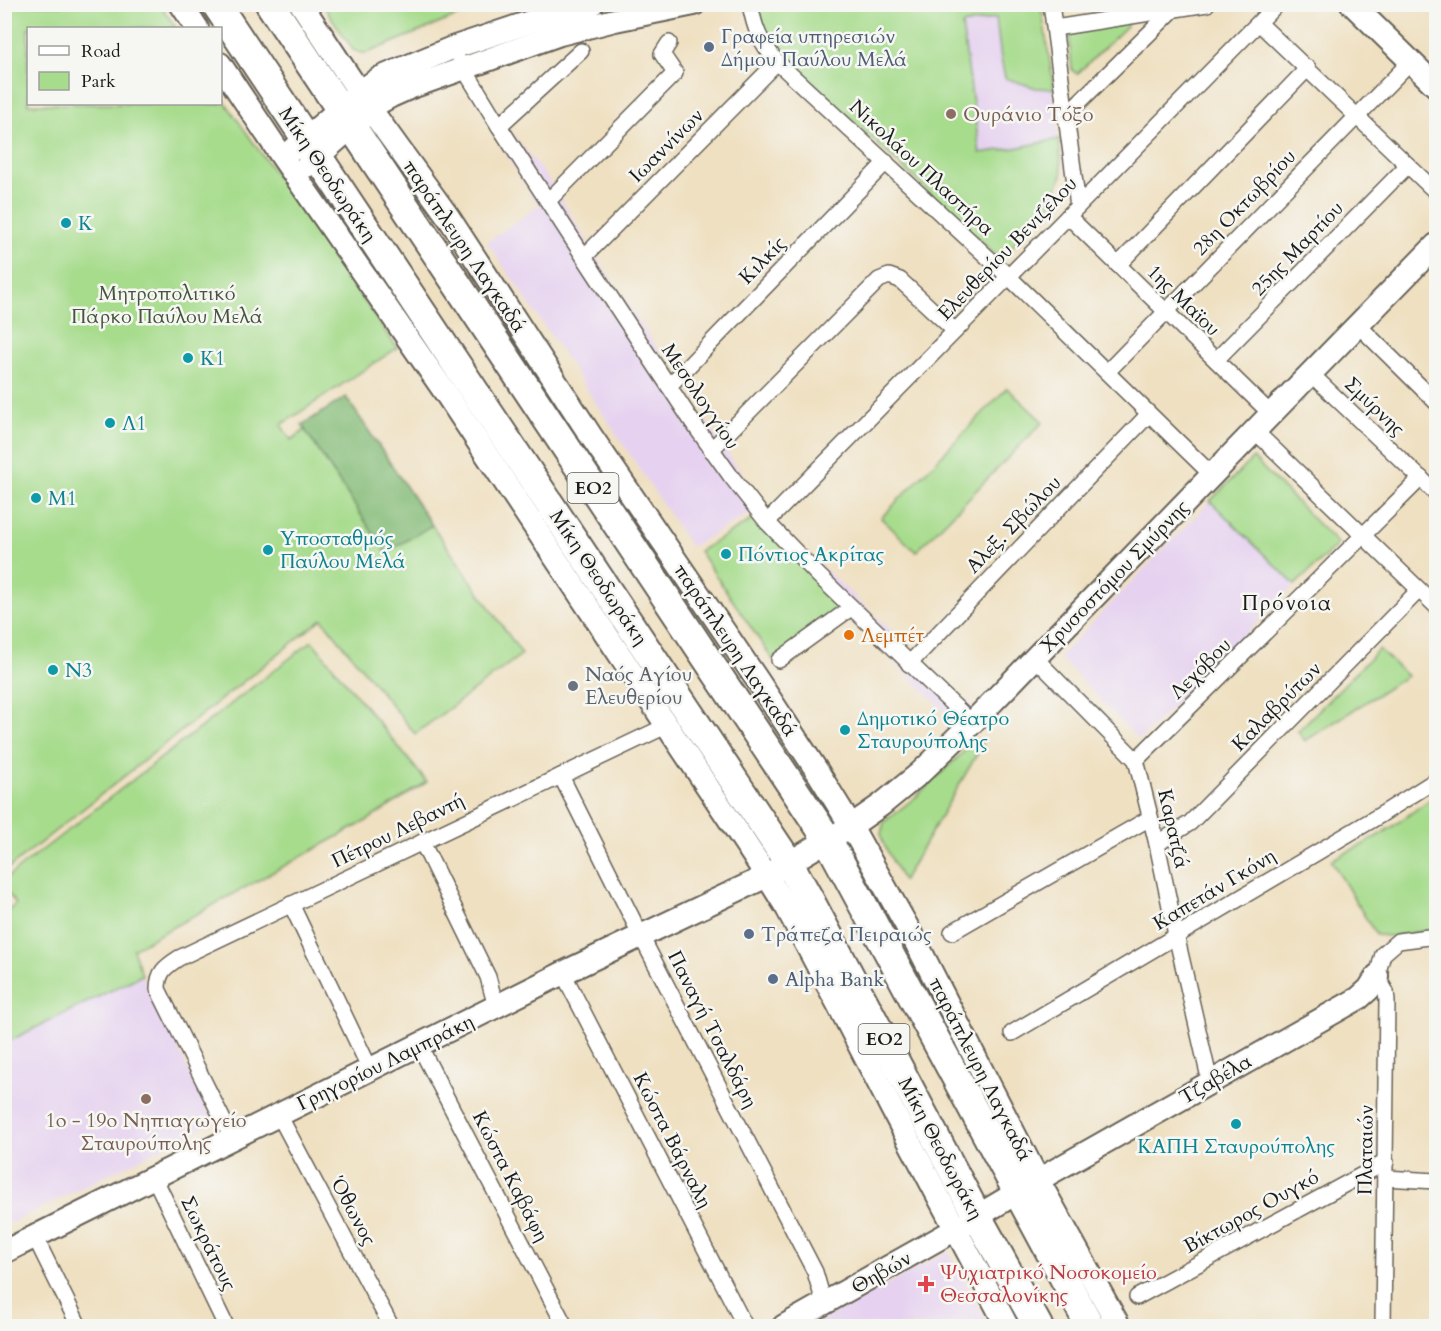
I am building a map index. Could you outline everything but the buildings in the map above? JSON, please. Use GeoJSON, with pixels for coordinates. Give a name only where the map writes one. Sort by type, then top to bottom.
{"type":"FeatureCollection","features":[{"type":"Feature","properties":{"kind":"highway","name":"Μίκη Θεοδωράκη"},"geometry":{"type":"LineString","coordinates":[[216,4],[778,869],[814,907],[967,1223],[1038,1326]]}},
{"type":"Feature","properties":{"kind":"highway","name":"ΕΟ2"},"geometry":{"type":"LineString","coordinates":[[270,4],[356,110],[839,833],[1028,1186],[1090,1326]]}},
{"type":"Feature","properties":{"kind":"street"},"geometry":{"type":"LineString","coordinates":[[181,4],[196,27]]}},
{"type":"Feature","properties":{"kind":"street"},"geometry":{"type":"LineString","coordinates":[[301,4],[356,110]]}},
{"type":"Feature","properties":{"kind":"street"},"geometry":{"type":"LineString","coordinates":[[356,110],[463,68],[557,24],[592,4]]}},
{"type":"Feature","properties":{"kind":"street"},"geometry":{"type":"LineString","coordinates":[[290,167],[356,110],[380,78],[452,48],[557,24],[615,20],[694,4]]}},
{"type":"Feature","properties":{"kind":"street","name":"Νικολάου Πλαστήρα"},"geometry":{"type":"LineString","coordinates":[[750,4],[755,28],[761,42],[777,62],[1008,276],[1212,474]]}},
{"type":"Feature","properties":{"kind":"street"},"geometry":{"type":"LineString","coordinates":[[1052,4],[1066,116],[1073,211]]}},
{"type":"Feature","properties":{"kind":"street"},"geometry":{"type":"LineString","coordinates":[[1054,28],[1207,4]]}},
{"type":"Feature","properties":{"kind":"street","name":"Ελευθερίου Βενιζέλου"},"geometry":{"type":"LineString","coordinates":[[767,522],[1277,4]]}},
{"type":"Feature","properties":{"kind":"street"},"geometry":{"type":"LineString","coordinates":[[1352,4],[1437,86]]}},
{"type":"Feature","properties":{"kind":"street"},"geometry":{"type":"LineString","coordinates":[[1066,116],[1173,10]]}},
{"type":"Feature","properties":{"kind":"street"},"geometry":{"type":"LineString","coordinates":[[1259,22],[1437,192]]}},
{"type":"Feature","properties":{"kind":"street"},"geometry":{"type":"LineString","coordinates":[[548,201],[675,72],[662,54],[669,44]]}},
{"type":"Feature","properties":{"kind":"street","name":"Μεσολογγίου"},"geometry":{"type":"LineString","coordinates":[[452,48],[499,126],[711,450],[767,522],[851,608],[972,723]]}},
{"type":"Feature","properties":{"kind":"street"},"geometry":{"type":"LineString","coordinates":[[499,126],[581,51]]}},
{"type":"Feature","properties":{"kind":"street","name":"28η Οκτωβρίου"},"geometry":{"type":"LineString","coordinates":[[1107,372],[1411,61]]}},
{"type":"Feature","properties":{"kind":"street","name":"Ιωαννίνων"},"geometry":{"type":"LineString","coordinates":[[584,257],[777,62]]}},
{"type":"Feature","properties":{"kind":"street"},"geometry":{"type":"LineString","coordinates":[[222,67],[445,392],[668,725],[778,869]]}},
{"type":"Feature","properties":{"kind":"street"},"geometry":{"type":"LineString","coordinates":[[1118,264],[1308,68]]}},
{"type":"Feature","properties":{"kind":"street","name":"Κιλκίς"},"geometry":{"type":"LineString","coordinates":[[669,386],[886,162]]}},
{"type":"Feature","properties":{"kind":"street","name":"25ης Μαρτίου"},"geometry":{"type":"LineString","coordinates":[[1216,360],[1408,165]]}},
{"type":"Feature","properties":{"kind":"street","name":"1ης Μαϊου"},"geometry":{"type":"LineString","coordinates":[[1073,211],[1118,264],[1271,414]]}},
{"type":"Feature","properties":{"kind":"street","name":"Χρυσοστόμου Σμύρνης"},"geometry":{"type":"LineString","coordinates":[[778,869],[881,805],[914,778],[972,723],[1212,474],[1437,246]]}},
{"type":"Feature","properties":{"kind":"street"},"geometry":{"type":"LineString","coordinates":[[711,450],[879,280],[889,276],[900,280],[955,332]]}},
{"type":"Feature","properties":{"kind":"street"},"geometry":{"type":"LineString","coordinates":[[1358,325],[1437,402]]}},
{"type":"Feature","properties":{"kind":"street","name":"Σμύρνης"},"geometry":{"type":"LineString","coordinates":[[1311,374],[1437,493]]}},
{"type":"Feature","properties":{"kind":"street","name":"Αλεξ. Σβώλου"},"geometry":{"type":"LineString","coordinates":[[909,664],[1149,414]]}},
{"type":"Feature","properties":{"kind":"street"},"geometry":{"type":"LineString","coordinates":[[1255,431],[1437,606]]}},
{"type":"Feature","properties":{"kind":"street","name":"Λεχόβου"},"geometry":{"type":"LineString","coordinates":[[1136,760],[1421,478]]}},
{"type":"Feature","properties":{"kind":"street","name":"Καλαβρύτων"},"geometry":{"type":"LineString","coordinates":[[1156,844],[1190,823],[1419,590]]}},
{"type":"Feature","properties":{"kind":"street"},"geometry":{"type":"LineString","coordinates":[[779,660],[851,608]]}},
{"type":"Feature","properties":{"kind":"street"},"geometry":{"type":"LineString","coordinates":[[1035,658],[1136,760]]}},
{"type":"Feature","properties":{"kind":"street","name":"Πέτρου Λεβαντή"},"geometry":{"type":"LineString","coordinates":[[232,1138],[160,993],[158,984],[160,974],[167,966],[291,904],[668,725]]}},
{"type":"Feature","properties":{"kind":"street","name":"Καρατζά"},"geometry":{"type":"LineString","coordinates":[[1136,760],[1210,1082]]}},
{"type":"Feature","properties":{"kind":"street","name":"Παναγή Τσαλδάρη"},"geometry":{"type":"LineString","coordinates":[[561,776],[815,1272],[824,1304]]}},
{"type":"Feature","properties":{"kind":"street","name":"Καπετάν Γκόνη"},"geometry":{"type":"LineString","coordinates":[[1012,1033],[1437,780]]}},
{"type":"Feature","properties":{"kind":"street"},"geometry":{"type":"LineString","coordinates":[[952,932],[1150,818]]}},
{"type":"Feature","properties":{"kind":"street"},"geometry":{"type":"LineString","coordinates":[[422,842],[488,977],[496,1007]]}},
{"type":"Feature","properties":{"kind":"street","name":"Γρηγορίου Λαμπράκη"},"geometry":{"type":"LineString","coordinates":[[4,1252],[419,1044],[778,869]]}},
{"type":"Feature","properties":{"kind":"street"},"geometry":{"type":"LineString","coordinates":[[291,904],[370,1069]]}},
{"type":"Feature","properties":{"kind":"street","name":"Τζαβέλα"},"geometry":{"type":"LineString","coordinates":[[967,1223],[1359,998],[1369,989],[1377,976],[1383,954],[1398,941],[1437,936]]}},
{"type":"Feature","properties":{"kind":"street","name":"Κώστα Βάρναλη"},"geometry":{"type":"LineString","coordinates":[[563,973],[745,1326]]}},
{"type":"Feature","properties":{"kind":"street","name":"Πλαταιών"},"geometry":{"type":"LineString","coordinates":[[1377,976],[1388,1000],[1383,1326]]}},
{"type":"Feature","properties":{"kind":"street","name":"Κώστα Καβάφη"},"geometry":{"type":"LineString","coordinates":[[419,1044],[565,1326]]}},
{"type":"Feature","properties":{"kind":"street","name":"Όθωνος"},"geometry":{"type":"LineString","coordinates":[[279,1114],[391,1326]]}},
{"type":"Feature","properties":{"kind":"street","name":"Βίκτωρος Ουγκό"},"geometry":{"type":"LineString","coordinates":[[1137,1297],[1386,1162]]}},
{"type":"Feature","properties":{"kind":"street","name":"Σωκράτους"},"geometry":{"type":"LineString","coordinates":[[154,1177],[226,1326]]}},
{"type":"Feature","properties":{"kind":"street"},"geometry":{"type":"LineString","coordinates":[[1385,1178],[1437,1181]]}},
{"type":"Feature","properties":{"kind":"street","name":"παράπλευρη Λαγκαδά"},"geometry":{"type":"LineString","coordinates":[[1028,1186],[1119,1326]]}},
{"type":"Feature","properties":{"kind":"street"},"geometry":{"type":"LineString","coordinates":[[967,1223],[1007,1326]]}},
{"type":"Feature","properties":{"kind":"street","name":"Θηβών"},"geometry":{"type":"LineString","coordinates":[[784,1326],[967,1223]]}},
{"type":"Feature","properties":{"kind":"street"},"geometry":{"type":"LineString","coordinates":[[35,1237],[79,1326]]}},
{"type":"Feature","properties":{"kind":"shaded area","name":"Ουράνιο Τόξο"},"geometry":{"type":"Polygon","coordinates":[[[1041,5],[1054,89],[1062,175],[1052,203],[1000,259],[782,54],[1041,5]]]}},
{"type":"Feature","properties":{"kind":"shaded area"},"geometry":{"type":"Polygon","coordinates":[[[508,128],[552,184],[601,264],[764,505],[788,535],[977,710],[961,727],[768,538],[750,513],[691,547],[487,242],[541,204],[535,201],[495,136],[508,128]]]}},
{"type":"Feature","properties":{"kind":"shaded area"},"geometry":{"type":"Polygon","coordinates":[[[1210,501],[1295,585],[1139,740],[1059,657],[1210,501]]]}},
{"type":"Feature","properties":{"kind":"shaded area"},"geometry":{"type":"Polygon","coordinates":[[[142,975],[214,1122],[5,1226],[5,1043],[142,975]]]}},
{"type":"Feature","properties":{"kind":"shaded area","name":"Ψυχιατρικό Νοσοκομείο Θεσσαλονίκης"},"geometry":{"type":"Polygon","coordinates":[[[948,1251],[989,1326],[809,1326],[827,1317],[948,1251]]]}},
{"type":"Feature","properties":{"kind":"green space","name":"Μητροπολιτικό Πάρκο Παύλου Μελά"},"geometry":{"type":"Polygon","coordinates":[[[5,5],[160,5],[175,27],[27,27],[27,105],[222,105],[222,97],[397,348],[281,425],[291,440],[305,430],[386,553],[432,525],[522,654],[415,734],[322,619],[5,871],[5,5]]]}},
{"type":"Feature","properties":{"kind":"green space"},"geometry":{"type":"Polygon","coordinates":[[[323,5],[464,5],[467,12],[367,53],[361,53],[353,50],[323,5]]]}},
{"type":"Feature","properties":{"kind":"green space","name":"Ουράνιο Τόξο"},"geometry":{"type":"Polygon","coordinates":[[[757,5],[1041,5],[1054,89],[1036,88],[1005,78],[996,18],[962,25],[980,153],[1059,139],[1062,175],[1050,206],[1000,259],[782,54],[761,25],[757,5]]]}},
{"type":"Feature","properties":{"kind":"green space"},"geometry":{"type":"Polygon","coordinates":[[[1127,22],[1127,26],[1077,74],[1072,70],[1069,34],[1072,31],[1127,22]]]}},
{"type":"Feature","properties":{"kind":"green space"},"geometry":{"type":"Polygon","coordinates":[[[1007,388],[1043,422],[916,552],[881,518],[1007,388]]]}},
{"type":"Feature","properties":{"kind":"green space"},"geometry":{"type":"Polygon","coordinates":[[[346,397],[432,525],[386,553],[302,425],[346,397]]]}},
{"type":"Feature","properties":{"kind":"green space"},"geometry":{"type":"Polygon","coordinates":[[[1253,458],[1338,544],[1295,585],[1210,501],[1253,458]]]}},
{"type":"Feature","properties":{"kind":"green space"},"geometry":{"type":"Polygon","coordinates":[[[757,517],[845,608],[773,660],[699,551],[757,517]]]}},
{"type":"Feature","properties":{"kind":"green space"},"geometry":{"type":"Polygon","coordinates":[[[312,641],[427,782],[368,820],[133,949],[142,975],[5,1043],[5,913],[16,904],[5,889],[5,879],[312,641]]]}},
{"type":"Feature","properties":{"kind":"green space"},"geometry":{"type":"Polygon","coordinates":[[[1379,649],[1407,676],[1305,741],[1298,731],[1379,649]]]}},
{"type":"Feature","properties":{"kind":"green space"},"geometry":{"type":"Polygon","coordinates":[[[977,739],[983,744],[903,881],[883,843],[881,834],[884,822],[917,796],[977,739]]]}},
{"type":"Feature","properties":{"kind":"green space"},"geometry":{"type":"Polygon","coordinates":[[[1436,795],[1436,929],[1391,936],[1376,935],[1331,860],[1389,829],[1436,795]]]}},
{"type":"Feature","properties":{"kind":"place","name":"Γραφεία υπηρεσιών Δήμου Παύλου Μελά"},"geometry":{"type":"Point","coordinates":[709,47]}},
{"type":"Feature","properties":{"kind":"place","name":"Ουράνιο Τόξο"},"geometry":{"type":"Point","coordinates":[951,114]}},
{"type":"Feature","properties":{"kind":"place","name":"Κ"},"geometry":{"type":"Point","coordinates":[66,223]}},
{"type":"Feature","properties":{"kind":"place","name":"Κ1"},"geometry":{"type":"Point","coordinates":[188,358]}},
{"type":"Feature","properties":{"kind":"place","name":"Λ1"},"geometry":{"type":"Point","coordinates":[110,423]}},
{"type":"Feature","properties":{"kind":"place","name":"Μ1"},"geometry":{"type":"Point","coordinates":[36,498]}},
{"type":"Feature","properties":{"kind":"place","name":"Υποσταθμός Παύλου Μελά"},"geometry":{"type":"Point","coordinates":[268,550]}},
{"type":"Feature","properties":{"kind":"place","name":"Πόντιος Ακρίτας"},"geometry":{"type":"Point","coordinates":[726,554]}},
{"type":"Feature","properties":{"kind":"place","name":"Λεμπέτ"},"geometry":{"type":"Point","coordinates":[849,635]}},
{"type":"Feature","properties":{"kind":"place","name":"Ν3"},"geometry":{"type":"Point","coordinates":[53,670]}},
{"type":"Feature","properties":{"kind":"place","name":"Ναός Αγίου Ελευθερίου"},"geometry":{"type":"Point","coordinates":[573,686]}},
{"type":"Feature","properties":{"kind":"place","name":"Δημοτικό Θέατρο Σταυρούπολης"},"geometry":{"type":"Point","coordinates":[845,730]}},
{"type":"Feature","properties":{"kind":"place","name":"Τράπεζα Πειραιώς"},"geometry":{"type":"Point","coordinates":[749,934]}},
{"type":"Feature","properties":{"kind":"place","name":"Alpha Bank"},"geometry":{"type":"Point","coordinates":[773,979]}},
{"type":"Feature","properties":{"kind":"place","name":"1o - 19o Νηπιαγωγείο Σταυρούπολης"},"geometry":{"type":"Point","coordinates":[146,1099]}},
{"type":"Feature","properties":{"kind":"place","name":"ΚΑΠΗ Σταυρούπολης"},"geometry":{"type":"Point","coordinates":[1236,1124]}},
{"type":"Feature","properties":{"kind":"place","name":"Ψυχιατρικό Νοσοκομείο Θεσσαλονίκης"},"geometry":{"type":"Point","coordinates":[926,1284]}},
{"type":"Feature","properties":{"kind":"district","name":"Πρόνοια"},"geometry":{"type":"Point","coordinates":[1287,603]}}]}
